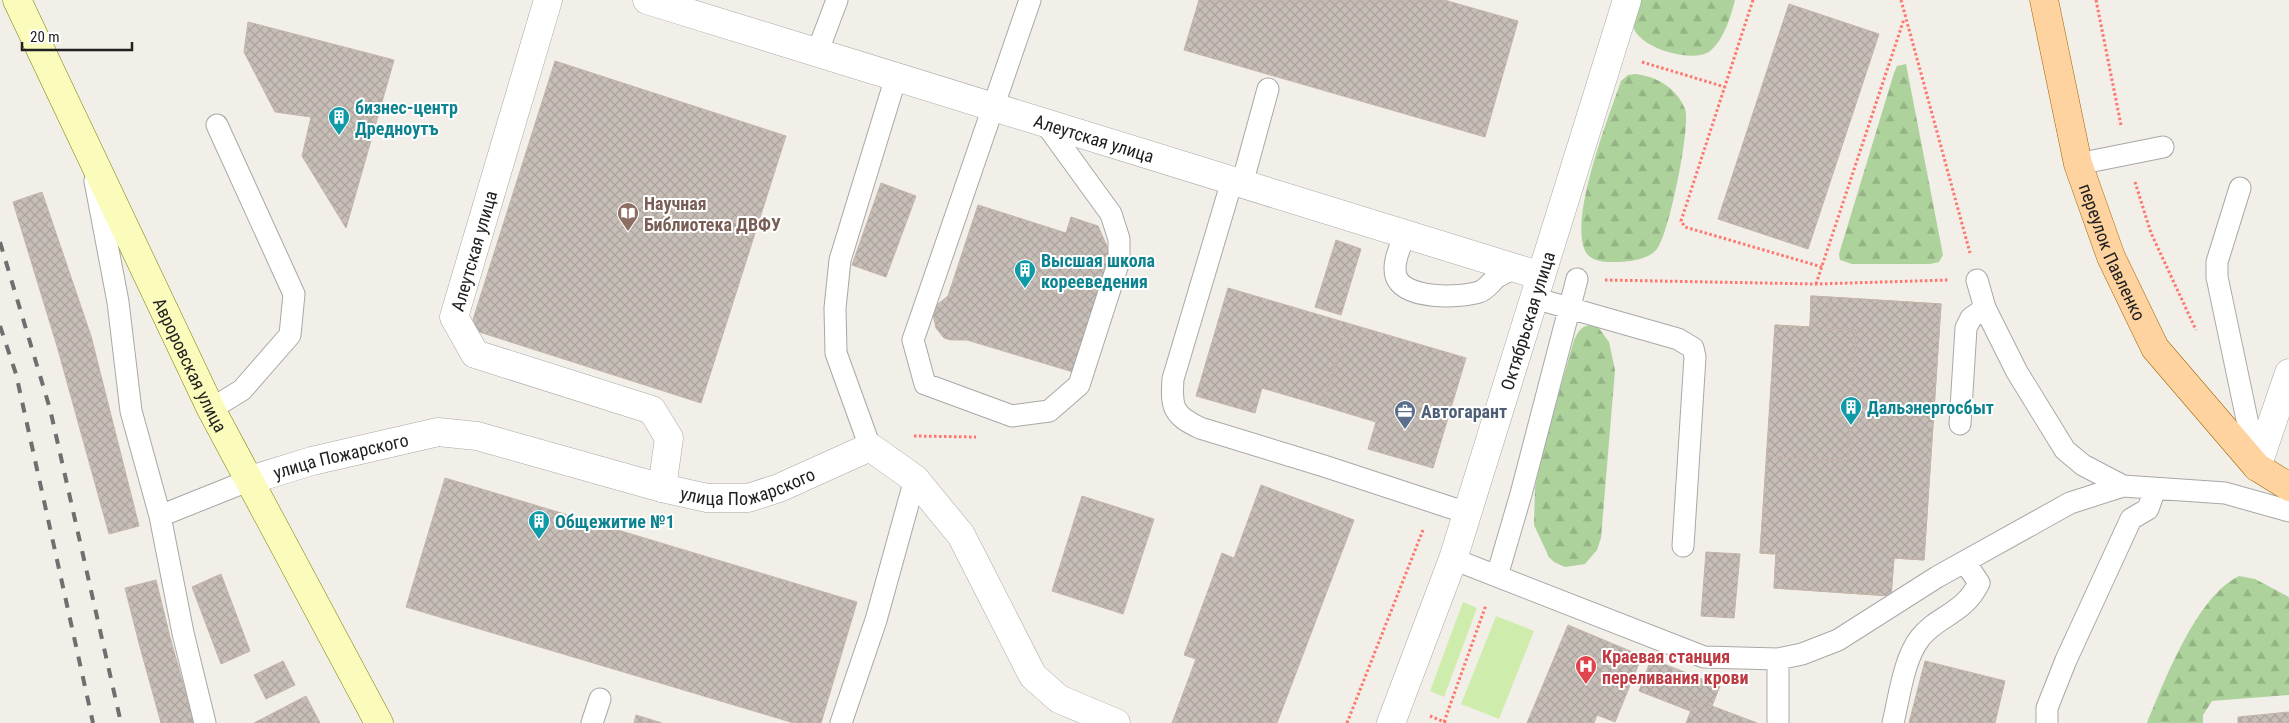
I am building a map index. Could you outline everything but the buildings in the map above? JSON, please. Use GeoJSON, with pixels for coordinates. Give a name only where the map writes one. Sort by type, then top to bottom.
{"type":"FeatureCollection","features":[{"type":"Feature","properties":{"kind":"main road","name":"Авроровская улица"},"geometry":{"type":"LineString","coordinates":[[17,0],[212,409],[379,723]]}},
{"type":"Feature","properties":{"kind":"main road","name":"переулок Павленко"},"geometry":{"type":"LineString","coordinates":[[2044,0],[2078,164],[2111,257],[2155,348],[2257,467]]}},
{"type":"Feature","properties":{"kind":"main road"},"geometry":{"type":"LineString","coordinates":[[2257,467],[2289,487]]}},
{"type":"Feature","properties":{"kind":"street","name":"Алеутская улица"},"geometry":{"type":"LineString","coordinates":[[548,0],[454,317],[475,354],[652,410],[669,438],[662,488]]}},
{"type":"Feature","properties":{"kind":"street","name":"Алеутская улица"},"geometry":{"type":"LineString","coordinates":[[647,0],[1514,268],[1538,287]]}},
{"type":"Feature","properties":{"kind":"street","name":"Октябрьская улица"},"geometry":{"type":"LineString","coordinates":[[1391,723],[1453,559],[1627,0]]}},
{"type":"Feature","properties":{"kind":"street"},"geometry":{"type":"LineString","coordinates":[[2257,467],[2289,373]]}},
{"type":"Feature","properties":{"kind":"street","name":"улица Пожарского"},"geometry":{"type":"LineString","coordinates":[[250,480],[312,461],[438,432],[477,436],[662,488],[707,498],[748,498],[779,488],[870,447]]}},
{"type":"Feature","properties":{"kind":"street"},"geometry":{"type":"LineString","coordinates":[[870,447],[915,479],[961,535],[1033,676],[1059,699],[1116,723]]}},
{"type":"Feature","properties":{"kind":"lane"},"geometry":{"type":"LineString","coordinates":[[817,53],[838,0]]}},
{"type":"Feature","properties":{"kind":"lane"},"geometry":{"type":"LineString","coordinates":[[1030,0],[913,340],[925,384],[1012,416],[1049,411],[1078,385],[1118,261],[1120,239],[1111,214],[1045,123]]}},
{"type":"Feature","properties":{"kind":"lane"},"geometry":{"type":"LineString","coordinates":[[870,447],[836,353],[835,308],[840,260],[896,77]]}},
{"type":"Feature","properties":{"kind":"lane"},"geometry":{"type":"LineString","coordinates":[[1268,89],[1173,379],[1172,397],[1174,411],[1184,420],[1200,428],[1467,513]]}},
{"type":"Feature","properties":{"kind":"lane"},"geometry":{"type":"LineString","coordinates":[[212,409],[242,390],[290,335],[294,294],[217,125]]}},
{"type":"Feature","properties":{"kind":"lane"},"geometry":{"type":"LineString","coordinates":[[2078,164],[2163,147]]}},
{"type":"Feature","properties":{"kind":"lane"},"geometry":{"type":"LineString","coordinates":[[90,156],[118,302],[131,411],[160,516],[183,633],[206,723]]}},
{"type":"Feature","properties":{"kind":"lane"},"geometry":{"type":"LineString","coordinates":[[2240,188],[2217,262],[2217,277],[2257,467]]}},
{"type":"Feature","properties":{"kind":"lane"},"geometry":{"type":"LineString","coordinates":[[1405,234],[1397,257],[1396,276],[1401,283],[1416,292],[1439,296],[1481,292],[1497,277],[1514,268]]}},
{"type":"Feature","properties":{"kind":"lane"},"geometry":{"type":"LineString","coordinates":[[1497,576],[1521,494],[1577,279]]}},
{"type":"Feature","properties":{"kind":"lane"},"geometry":{"type":"LineString","coordinates":[[1977,280],[1985,308],[2017,372],[2065,450],[2083,465],[2123,486],[2225,494],[2289,511]]}},
{"type":"Feature","properties":{"kind":"lane"},"geometry":{"type":"LineString","coordinates":[[1538,287],[1569,307],[1678,339],[1693,348],[1695,356],[1683,546]]}},
{"type":"Feature","properties":{"kind":"lane"},"geometry":{"type":"LineString","coordinates":[[1960,424],[1966,328],[1971,318],[1985,308]]}},
{"type":"Feature","properties":{"kind":"lane"},"geometry":{"type":"LineString","coordinates":[[842,723],[876,620],[915,479]]}},
{"type":"Feature","properties":{"kind":"lane"},"geometry":{"type":"LineString","coordinates":[[160,516],[250,480]]}},
{"type":"Feature","properties":{"kind":"lane"},"geometry":{"type":"LineString","coordinates":[[1453,559],[1704,657],[1778,659],[1802,654],[1838,640],[1965,562],[2070,503],[2123,486]]}},
{"type":"Feature","properties":{"kind":"lane"},"geometry":{"type":"LineString","coordinates":[[2047,723],[2047,708],[2066,660],[2131,519],[2148,509],[2155,489]]}},
{"type":"Feature","properties":{"kind":"lane"},"geometry":{"type":"LineString","coordinates":[[1893,723],[1913,648],[1921,636],[1953,614],[1972,597],[1979,583],[1965,562]]}},
{"type":"Feature","properties":{"kind":"lane"},"geometry":{"type":"LineString","coordinates":[[1778,659],[1778,723]]}},
{"type":"Feature","properties":{"kind":"lane"},"geometry":{"type":"LineString","coordinates":[[592,723],[600,699]]}},
{"type":"Feature","properties":{"kind":"path"},"geometry":{"type":"LineString","coordinates":[[1753,0],[1682,216],[1682,225],[1822,267]]}},
{"type":"Feature","properties":{"kind":"path"},"geometry":{"type":"LineString","coordinates":[[1577,279],[1816,284],[1977,280],[1904,18],[1901,0]]}},
{"type":"Feature","properties":{"kind":"path"},"geometry":{"type":"LineString","coordinates":[[2096,0],[2126,154],[2150,233],[2198,334]]}},
{"type":"Feature","properties":{"kind":"path"},"geometry":{"type":"LineString","coordinates":[[1816,284],[1904,18]]}},
{"type":"Feature","properties":{"kind":"path"},"geometry":{"type":"LineString","coordinates":[[1654,65],[1725,87]]}},
{"type":"Feature","properties":{"kind":"path"},"geometry":{"type":"LineString","coordinates":[[910,436],[980,437]]}},
{"type":"Feature","properties":{"kind":"path"},"geometry":{"type":"LineString","coordinates":[[1444,722],[1497,576]]}},
{"type":"Feature","properties":{"kind":"green space"},"geometry":{"type":"Polygon","coordinates":[[[1637,0],[1735,0],[1719,41],[1710,51],[1702,55],[1692,56],[1667,52],[1645,41],[1637,34],[1633,26],[1633,17],[1637,0]]]}},
{"type":"Feature","properties":{"kind":"green space"},"geometry":{"type":"Polygon","coordinates":[[[1906,64],[1943,255],[1939,262],[1930,264],[1852,264],[1840,260],[1839,254],[1894,73],[1897,66],[1906,64]]]}},
{"type":"Feature","properties":{"kind":"green space"},"geometry":{"type":"Polygon","coordinates":[[[1635,74],[1651,77],[1665,84],[1677,95],[1685,109],[1685,136],[1678,180],[1667,224],[1657,249],[1648,256],[1637,260],[1601,261],[1589,256],[1583,243],[1582,222],[1585,198],[1591,170],[1621,81],[1628,75],[1635,74]]]}},
{"type":"Feature","properties":{"kind":"green space"},"geometry":{"type":"Polygon","coordinates":[[[1593,325],[1598,327],[1609,342],[1615,370],[1601,538],[1597,550],[1585,564],[1565,567],[1554,562],[1549,557],[1534,525],[1535,488],[1543,449],[1574,340],[1581,329],[1593,325]]]}},
{"type":"Feature","properties":{"kind":"green space"},"geometry":{"type":"Polygon","coordinates":[[[2239,576],[2255,579],[2289,597],[2289,695],[2212,701],[2203,715],[2203,723],[2147,723],[2173,663],[2196,620],[2223,587],[2239,576]]]}},
{"type":"Feature","properties":{"kind":"green space"},"geometry":{"type":"Polygon","coordinates":[[[1463,602],[1477,608],[1444,697],[1430,691],[1463,602]]]}},
{"type":"Feature","properties":{"kind":"green space"},"geometry":{"type":"Polygon","coordinates":[[[1496,616],[1534,631],[1499,719],[1461,704],[1496,616]]]}},
{"type":"Feature","properties":{"kind":"railway"},"geometry":{"type":"LineString","coordinates":[[0,242],[50,409],[121,723]]}},
{"type":"Feature","properties":{"kind":"railway"},"geometry":{"type":"LineString","coordinates":[[0,326],[16,374],[93,723]]}},
{"type":"Feature","properties":{"kind":"place","name":"бизнес-центр Дредноутъ"},"geometry":{"type":"Point","coordinates":[339,136]}},
{"type":"Feature","properties":{"kind":"place","name":"Научная Библиотека ДВФУ"},"geometry":{"type":"Point","coordinates":[628,232]}},
{"type":"Feature","properties":{"kind":"place","name":"Высшая школа корееведения"},"geometry":{"type":"Point","coordinates":[1025,289]}},
{"type":"Feature","properties":{"kind":"place","name":"Дальэнергосбыт"},"geometry":{"type":"Point","coordinates":[1851,426]}},
{"type":"Feature","properties":{"kind":"place","name":"Автогарант"},"geometry":{"type":"Point","coordinates":[1405,430]}},
{"type":"Feature","properties":{"kind":"place","name":"Общежитие №1"},"geometry":{"type":"Point","coordinates":[539,540]}},
{"type":"Feature","properties":{"kind":"place","name":"Краевая станция переливания крови"},"geometry":{"type":"Point","coordinates":[1586,685]}}]}
